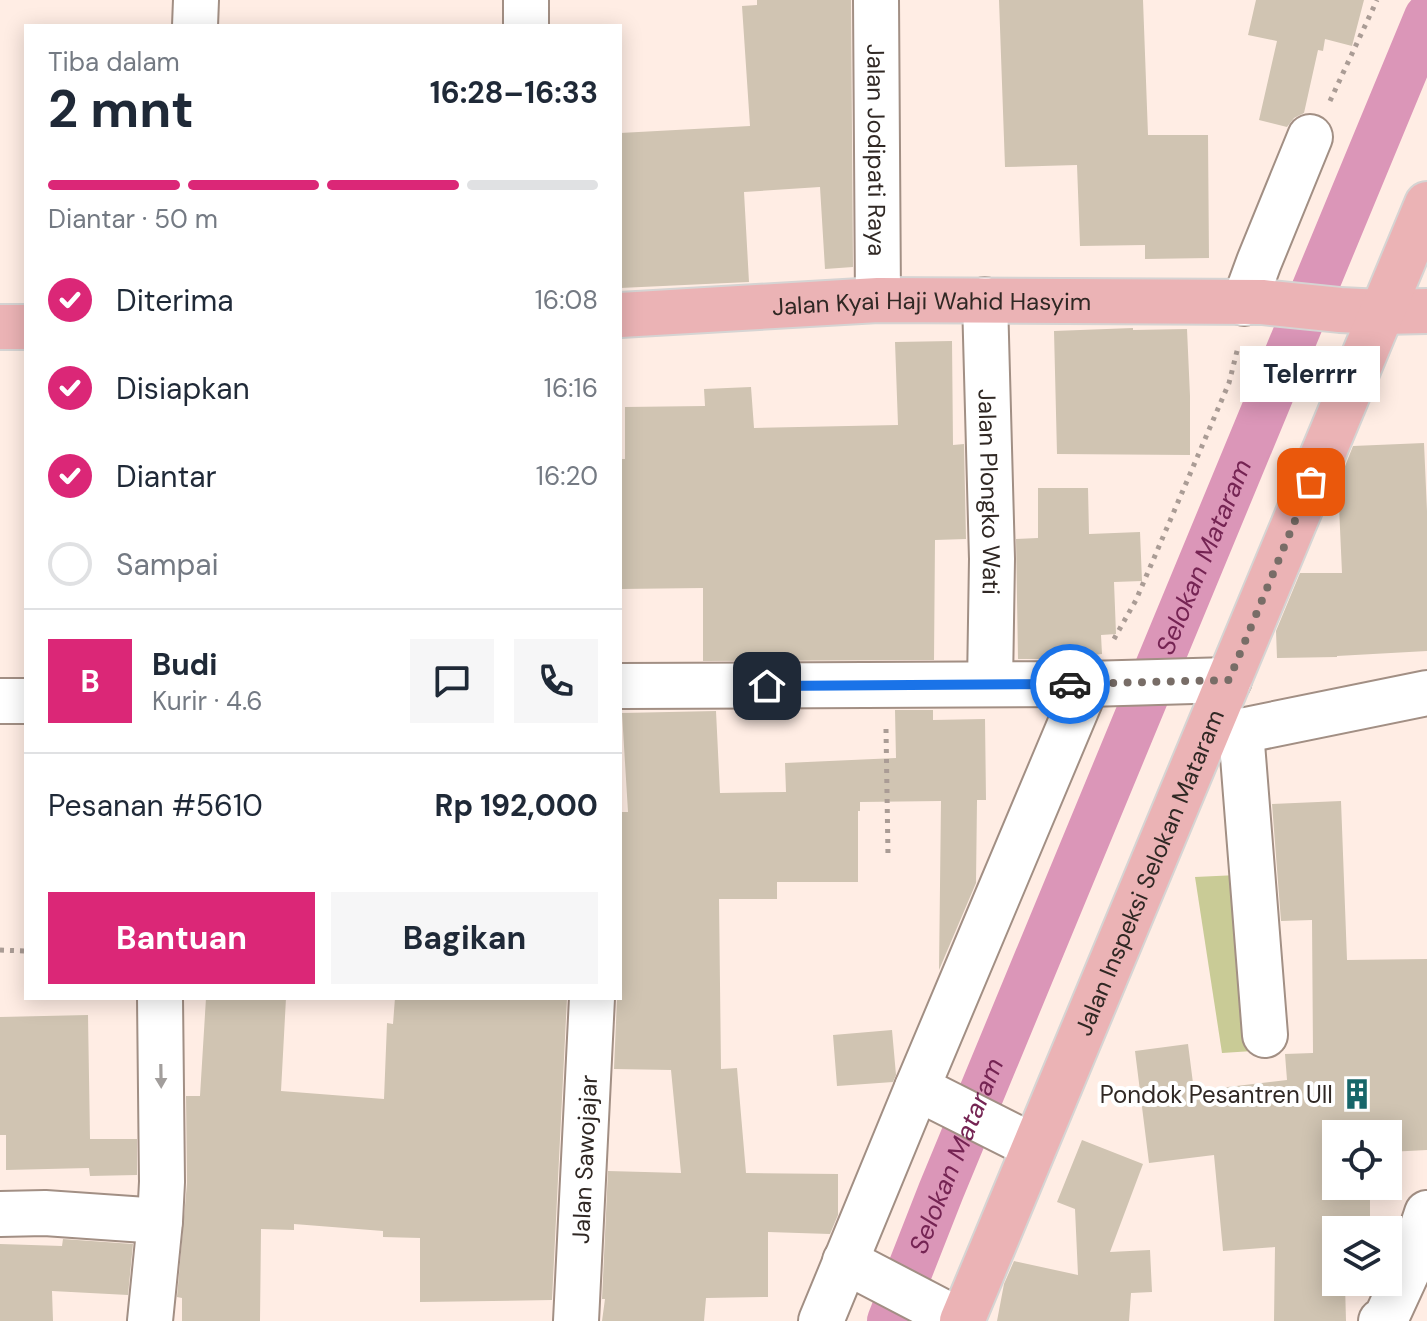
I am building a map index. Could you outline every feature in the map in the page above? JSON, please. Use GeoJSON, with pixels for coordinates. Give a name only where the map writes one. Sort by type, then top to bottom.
{"type":"FeatureCollection","features":[{"type":"Feature","properties":{"kind":"main road","name":"Jalan Inspeksi Selokan Mataram"},"geometry":{"type":"LineString","coordinates":[[952,1316],[1034,1147],[1226,728],[1229,680],[1361,311],[1427,204]]}},
{"type":"Feature","properties":{"kind":"main road","name":"Jalan Kyai Haji Wahid Hasyim"},"geometry":{"type":"LineString","coordinates":[[622,315],[878,300],[1253,302],[1361,311],[1427,311]]}},
{"type":"Feature","properties":{"kind":"main road"},"geometry":{"type":"LineString","coordinates":[[0,327],[24,327]]}},
{"type":"Feature","properties":{"kind":"street"},"geometry":{"type":"LineString","coordinates":[[195,24],[196,0]]}},
{"type":"Feature","properties":{"kind":"street"},"geometry":{"type":"LineString","coordinates":[[526,0],[526,24]]}},
{"type":"Feature","properties":{"kind":"street","name":"Jalan Jodipati Raya"},"geometry":{"type":"LineString","coordinates":[[876,0],[878,300]]}},
{"type":"Feature","properties":{"kind":"street"},"geometry":{"type":"LineString","coordinates":[[1253,302],[1259,262],[1310,137]]}},
{"type":"Feature","properties":{"kind":"street","name":"Jalan Plongko Wati"},"geometry":{"type":"LineString","coordinates":[[985,300],[992,559],[990,684]]}},
{"type":"Feature","properties":{"kind":"street"},"geometry":{"type":"LineString","coordinates":[[622,686],[1094,684],[1229,680]]}},
{"type":"Feature","properties":{"kind":"street"},"geometry":{"type":"LineString","coordinates":[[821,1321],[859,1268],[1094,684]]}},
{"type":"Feature","properties":{"kind":"street"},"geometry":{"type":"LineString","coordinates":[[1265,1035],[1226,728],[1427,693]]}},
{"type":"Feature","properties":{"kind":"street"},"geometry":{"type":"LineString","coordinates":[[0,701],[24,701]]}},
{"type":"Feature","properties":{"kind":"street"},"geometry":{"type":"LineString","coordinates":[[150,1321],[162,1182],[160,1000]]}},
{"type":"Feature","properties":{"kind":"street","name":"Jalan Sawojajar"},"geometry":{"type":"LineString","coordinates":[[576,1321],[592,1000]]}},
{"type":"Feature","properties":{"kind":"street"},"geometry":{"type":"LineString","coordinates":[[931,1095],[1034,1147]]}},
{"type":"Feature","properties":{"kind":"street"},"geometry":{"type":"LineString","coordinates":[[0,1214],[45,1213],[160,1221]]}},
{"type":"Feature","properties":{"kind":"street"},"geometry":{"type":"LineString","coordinates":[[1381,1321],[1386,1318],[1409,1268],[1427,1213]]}},
{"type":"Feature","properties":{"kind":"street"},"geometry":{"type":"LineString","coordinates":[[859,1268],[952,1316]]}},
{"type":"Feature","properties":{"kind":"path"},"geometry":{"type":"LineString","coordinates":[[1310,137],[1377,0]]}},
{"type":"Feature","properties":{"kind":"path"},"geometry":{"type":"LineString","coordinates":[[1094,684],[1136,600],[1229,383],[1253,302]]}},
{"type":"Feature","properties":{"kind":"path"},"geometry":{"type":"LineString","coordinates":[[885,685],[888,856]]}},
{"type":"Feature","properties":{"kind":"path"},"geometry":{"type":"LineString","coordinates":[[0,950],[24,951]]}},
{"type":"Feature","properties":{"kind":"green space"},"geometry":{"type":"Polygon","coordinates":[[[1259,874],[1285,1049],[1222,1053],[1195,877],[1259,874]]]}},
{"type":"Feature","properties":{"kind":"building"},"geometry":{"type":"Polygon","coordinates":[[[757,0],[851,0],[853,267],[825,269],[820,187],[744,192],[749,282],[622,288],[622,133],[750,126],[742,6],[757,5],[757,0]]]}},
{"type":"Feature","properties":{"kind":"building"},"geometry":{"type":"Polygon","coordinates":[[[999,0],[1143,0],[1148,135],[1208,135],[1209,258],[1145,259],[1145,245],[1080,246],[1077,165],[1005,167],[999,0]]]}},
{"type":"Feature","properties":{"kind":"building"},"geometry":{"type":"Polygon","coordinates":[[[1256,0],[1364,0],[1352,46],[1325,39],[1323,51],[1318,50],[1304,113],[1294,118],[1287,127],[1259,120],[1277,41],[1248,35],[1256,0]]]}},
{"type":"Feature","properties":{"kind":"building"},"geometry":{"type":"Polygon","coordinates":[[[1187,329],[1190,455],[1057,454],[1054,331],[1187,329]]]}},
{"type":"Feature","properties":{"kind":"building"},"geometry":{"type":"Polygon","coordinates":[[[952,341],[953,445],[964,444],[966,539],[935,540],[934,660],[703,661],[703,588],[622,589],[625,407],[705,406],[704,389],[751,387],[754,428],[898,425],[895,342],[952,341]]]}},
{"type":"Feature","properties":{"kind":"building"},"geometry":{"type":"Polygon","coordinates":[[[1424,443],[1427,651],[1277,658],[1276,631],[1300,573],[1342,573],[1338,484],[1353,446],[1424,443]]]}},
{"type":"Feature","properties":{"kind":"building"},"geometry":{"type":"Polygon","coordinates":[[[1038,488],[1088,488],[1089,534],[1140,532],[1142,581],[1114,582],[1116,634],[1101,635],[1102,654],[1094,655],[1094,659],[1018,659],[1016,539],[1038,538],[1038,488]]]}},
{"type":"Feature","properties":{"kind":"building"},"geometry":{"type":"Polygon","coordinates":[[[895,710],[933,710],[933,720],[985,719],[986,800],[977,800],[976,883],[939,970],[941,801],[860,802],[858,882],[777,882],[777,899],[719,899],[721,1069],[737,1068],[746,1173],[838,1174],[838,1215],[830,1234],[768,1232],[768,1297],[706,1298],[704,1321],[602,1321],[608,1171],[681,1173],[671,1070],[614,1069],[617,1000],[622,1000],[622,812],[628,812],[622,713],[716,711],[720,793],[786,792],[785,763],[896,758],[895,710]]]}},
{"type":"Feature","properties":{"kind":"building"},"geometry":{"type":"Polygon","coordinates":[[[1341,801],[1347,960],[1427,959],[1427,1150],[1402,1151],[1402,1120],[1322,1120],[1322,1200],[1370,1200],[1370,1216],[1322,1216],[1322,1296],[1345,1296],[1346,1321],[1274,1321],[1275,1247],[1223,1251],[1214,1155],[1149,1163],[1135,1051],[1188,1044],[1194,1091],[1287,1080],[1285,1054],[1313,1053],[1312,920],[1281,921],[1272,804],[1341,801]]]}},
{"type":"Feature","properties":{"kind":"building"},"geometry":{"type":"Polygon","coordinates":[[[206,1000],[286,1000],[281,1091],[384,1099],[387,1023],[393,1024],[395,1000],[567,1000],[552,1300],[420,1302],[420,1238],[383,1237],[383,1231],[294,1224],[294,1230],[261,1229],[260,1321],[182,1321],[182,1298],[177,1297],[187,1183],[186,1096],[200,1096],[206,1000]]]}},
{"type":"Feature","properties":{"kind":"building"},"geometry":{"type":"Polygon","coordinates":[[[88,1015],[90,1139],[137,1139],[137,1175],[90,1176],[89,1168],[6,1170],[6,1135],[0,1135],[0,1017],[88,1015]]]}},
{"type":"Feature","properties":{"kind":"building"},"geometry":{"type":"Polygon","coordinates":[[[892,1030],[896,1075],[893,1082],[837,1086],[833,1035],[892,1030]]]}},
{"type":"Feature","properties":{"kind":"building"},"geometry":{"type":"Polygon","coordinates":[[[1082,1140],[1143,1164],[1110,1252],[1150,1250],[1152,1292],[1131,1293],[1129,1321],[997,1321],[1004,1284],[1014,1261],[1078,1275],[1075,1209],[1057,1202],[1082,1140]]]}},
{"type":"Feature","properties":{"kind":"building"},"geometry":{"type":"Polygon","coordinates":[[[63,1239],[133,1244],[128,1295],[52,1291],[53,1321],[0,1321],[0,1244],[62,1246],[63,1239]]]}},
{"type":"Feature","properties":{"kind":"waterway","name":"Selokan Mataram"},"geometry":{"type":"LineString","coordinates":[[890,1321],[1427,17]]}},
{"type":"Feature","properties":{"kind":"way so far"},"geometry":{"type":"LineString","coordinates":[[1070,684],[1229,680],[1311,482]]}},
{"type":"Feature","properties":{"kind":"place","name":"Telerrrr"},"geometry":{"type":"Point","coordinates":[1311,482]}},
{"type":"Feature","properties":{"kind":"place","name":"Pondok Pesantren UII"},"geometry":{"type":"Point","coordinates":[1357,1094]}},
{"type":"Feature","properties":{"kind":"route"},"geometry":{"type":"LineString","coordinates":[[767,686],[1070,684]]}}]}
